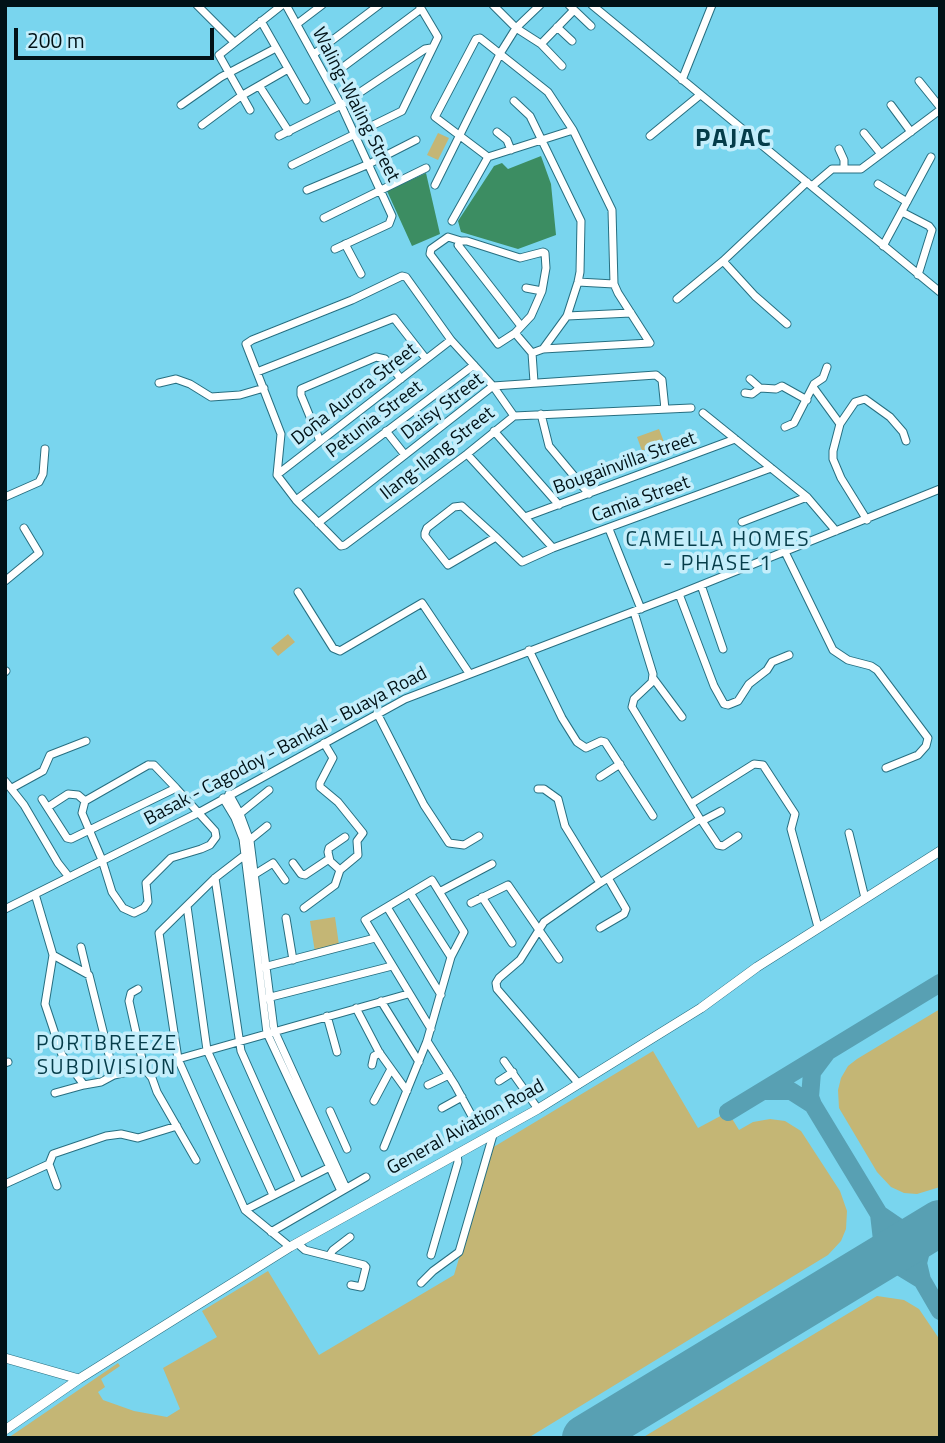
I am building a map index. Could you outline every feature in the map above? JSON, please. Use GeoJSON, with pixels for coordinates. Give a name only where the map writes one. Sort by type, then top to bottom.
{"type":"FeatureCollection","features":[{"type":"Feature","properties":{"kind":"main road","name":"General Aviation Road"},"geometry":{"type":"LineString","coordinates":[[5,1430],[79,1379],[293,1245],[538,1109],[701,1009],[757,967],[940,851]]}},
{"type":"Feature","properties":{"kind":"main road"},"geometry":{"type":"LineString","coordinates":[[5,1358],[79,1379]]}},
{"type":"Feature","properties":{"kind":"street"},"geometry":{"type":"LineString","coordinates":[[197,5],[234,42]]}},
{"type":"Feature","properties":{"kind":"street"},"geometry":{"type":"LineString","coordinates":[[250,110],[219,55],[284,5]]}},
{"type":"Feature","properties":{"kind":"street","name":"Waling-Waling Street"},"geometry":{"type":"LineString","coordinates":[[284,5],[341,105],[393,220],[345,244]]}},
{"type":"Feature","properties":{"kind":"street"},"geometry":{"type":"LineString","coordinates":[[297,24],[322,5]]}},
{"type":"Feature","properties":{"kind":"street"},"geometry":{"type":"LineString","coordinates":[[314,54],[379,5]]}},
{"type":"Feature","properties":{"kind":"street"},"geometry":{"type":"LineString","coordinates":[[493,5],[516,28],[541,44],[562,66]]}},
{"type":"Feature","properties":{"kind":"street"},"geometry":{"type":"LineString","coordinates":[[592,5],[940,292]]}},
{"type":"Feature","properties":{"kind":"street"},"geometry":{"type":"LineString","coordinates":[[682,80],[712,5]]}},
{"type":"Feature","properties":{"kind":"street"},"geometry":{"type":"LineString","coordinates":[[292,165],[402,111],[437,35],[420,7],[327,79]]}},
{"type":"Feature","properties":{"kind":"street"},"geometry":{"type":"LineString","coordinates":[[435,186],[501,52],[516,28],[535,7]]}},
{"type":"Feature","properties":{"kind":"street"},"geometry":{"type":"LineString","coordinates":[[541,44],[571,8],[591,26]]}},
{"type":"Feature","properties":{"kind":"street"},"geometry":{"type":"LineString","coordinates":[[261,21],[306,100]]}},
{"type":"Feature","properties":{"kind":"street"},"geometry":{"type":"LineString","coordinates":[[557,27],[572,41]]}},
{"type":"Feature","properties":{"kind":"street"},"geometry":{"type":"LineString","coordinates":[[488,157],[435,117],[476,39],[480,38],[548,92],[573,130],[612,210],[614,284],[650,343],[543,349],[532,354]]}},
{"type":"Feature","properties":{"kind":"street"},"geometry":{"type":"LineString","coordinates":[[181,105],[228,74],[276,48]]}},
{"type":"Feature","properties":{"kind":"street"},"geometry":{"type":"LineString","coordinates":[[279,136],[341,105],[425,49],[431,48]]}},
{"type":"Feature","properties":{"kind":"street"},"geometry":{"type":"LineString","coordinates":[[202,125],[241,96],[288,69]]}},
{"type":"Feature","properties":{"kind":"street"},"geometry":{"type":"LineString","coordinates":[[677,299],[809,184],[832,169],[861,169],[940,108],[919,80]]}},
{"type":"Feature","properties":{"kind":"street"},"geometry":{"type":"LineString","coordinates":[[260,87],[289,131]]}},
{"type":"Feature","properties":{"kind":"street"},"geometry":{"type":"LineString","coordinates":[[650,136],[700,95]]}},
{"type":"Feature","properties":{"kind":"street"},"geometry":{"type":"LineString","coordinates":[[514,101],[530,116],[581,221],[578,282],[566,316],[543,349]]}},
{"type":"Feature","properties":{"kind":"street"},"geometry":{"type":"LineString","coordinates":[[891,105],[911,132]]}},
{"type":"Feature","properties":{"kind":"street"},"geometry":{"type":"LineString","coordinates":[[452,221],[488,157],[573,130]]}},
{"type":"Feature","properties":{"kind":"street"},"geometry":{"type":"LineString","coordinates":[[497,132],[508,140],[511,150]]}},
{"type":"Feature","properties":{"kind":"street"},"geometry":{"type":"LineString","coordinates":[[864,133],[881,154]]}},
{"type":"Feature","properties":{"kind":"street"},"geometry":{"type":"LineString","coordinates":[[307,190],[369,164],[416,140]]}},
{"type":"Feature","properties":{"kind":"street"},"geometry":{"type":"LineString","coordinates":[[839,149],[844,160],[844,169]]}},
{"type":"Feature","properties":{"kind":"street"},"geometry":{"type":"LineString","coordinates":[[883,246],[931,158]]}},
{"type":"Feature","properties":{"kind":"street"},"geometry":{"type":"LineString","coordinates":[[324,218],[426,168]]}},
{"type":"Feature","properties":{"kind":"street"},"geometry":{"type":"LineString","coordinates":[[878,184],[907,202]]}},
{"type":"Feature","properties":{"kind":"street"},"geometry":{"type":"LineString","coordinates":[[902,212],[932,230],[918,275]]}},
{"type":"Feature","properties":{"kind":"street"},"geometry":{"type":"LineString","coordinates":[[448,237],[459,243],[520,258],[543,252],[546,257],[542,291],[531,316],[498,344],[430,254],[431,249],[448,237]]}},
{"type":"Feature","properties":{"kind":"street"},"geometry":{"type":"LineString","coordinates":[[459,243],[521,326]]}},
{"type":"Feature","properties":{"kind":"street"},"geometry":{"type":"LineString","coordinates":[[335,249],[345,244],[361,274]]}},
{"type":"Feature","properties":{"kind":"street"},"geometry":{"type":"LineString","coordinates":[[723,261],[755,296],[788,324]]}},
{"type":"Feature","properties":{"kind":"street"},"geometry":{"type":"LineString","coordinates":[[318,523],[277,475],[281,434],[246,344],[252,340],[352,300],[402,276],[452,340],[493,386],[514,416]]}},
{"type":"Feature","properties":{"kind":"street"},"geometry":{"type":"LineString","coordinates":[[578,282],[614,284]]}},
{"type":"Feature","properties":{"kind":"street"},"geometry":{"type":"LineString","coordinates":[[526,288],[542,291]]}},
{"type":"Feature","properties":{"kind":"street"},"geometry":{"type":"LineString","coordinates":[[566,316],[631,313]]}},
{"type":"Feature","properties":{"kind":"street"},"geometry":{"type":"LineString","coordinates":[[257,372],[394,318],[426,359]]}},
{"type":"Feature","properties":{"kind":"street"},"geometry":{"type":"LineString","coordinates":[[514,333],[532,354],[534,383]]}},
{"type":"Feature","properties":{"kind":"street","name":"Doña Aurora Street"},"geometry":{"type":"LineString","coordinates":[[277,475],[452,340]]}},
{"type":"Feature","properties":{"kind":"street"},"geometry":{"type":"LineString","coordinates":[[320,442],[302,389],[376,358],[385,359],[401,379]]}},
{"type":"Feature","properties":{"kind":"street","name":"Petunia Street"},"geometry":{"type":"LineString","coordinates":[[296,500],[474,365]]}},
{"type":"Feature","properties":{"kind":"street"},"geometry":{"type":"LineString","coordinates":[[785,427],[794,422],[813,387],[823,378],[827,367]]}},
{"type":"Feature","properties":{"kind":"street","name":"Daisy Street"},"geometry":{"type":"LineString","coordinates":[[318,523],[493,386],[656,375],[662,380],[665,409]]}},
{"type":"Feature","properties":{"kind":"street"},"geometry":{"type":"LineString","coordinates":[[750,379],[760,388],[776,389],[782,386],[807,400]]}},
{"type":"Feature","properties":{"kind":"street"},"geometry":{"type":"LineString","coordinates":[[159,383],[176,380],[190,384],[211,397],[240,395],[264,388]]}},
{"type":"Feature","properties":{"kind":"street"},"geometry":{"type":"LineString","coordinates":[[813,387],[840,424]]}},
{"type":"Feature","properties":{"kind":"street"},"geometry":{"type":"LineString","coordinates":[[745,393],[752,394],[760,388]]}},
{"type":"Feature","properties":{"kind":"street"},"geometry":{"type":"LineString","coordinates":[[867,520],[841,478],[834,459],[833,451],[840,424],[855,402],[866,399],[899,426],[906,441]]}},
{"type":"Feature","properties":{"kind":"street","name":"Ilang-Ilang Street"},"geometry":{"type":"LineString","coordinates":[[318,523],[341,546],[345,545],[514,416],[691,408]]}},
{"type":"Feature","properties":{"kind":"street"},"geometry":{"type":"LineString","coordinates":[[703,413],[807,498],[836,531]]}},
{"type":"Feature","properties":{"kind":"street"},"geometry":{"type":"LineString","coordinates":[[541,414],[549,446],[589,494]]}},
{"type":"Feature","properties":{"kind":"street"},"geometry":{"type":"LineString","coordinates":[[386,431],[405,455]]}},
{"type":"Feature","properties":{"kind":"street"},"geometry":{"type":"LineString","coordinates":[[494,431],[559,505]]}},
{"type":"Feature","properties":{"kind":"street","name":"Bougainvilla Street"},"geometry":{"type":"LineString","coordinates":[[525,517],[735,439]]}},
{"type":"Feature","properties":{"kind":"street"},"geometry":{"type":"LineString","coordinates":[[5,497],[39,482],[43,474],[45,449]]}},
{"type":"Feature","properties":{"kind":"street"},"geometry":{"type":"LineString","coordinates":[[467,454],[553,548]]}},
{"type":"Feature","properties":{"kind":"street","name":"Camia Street"},"geometry":{"type":"LineString","coordinates":[[496,537],[522,562],[553,548],[771,468]]}},
{"type":"Feature","properties":{"kind":"street","name":"Basak - Cagodoy - Bankal - Buaya Road"},"geometry":{"type":"LineString","coordinates":[[5,909],[198,813],[405,699],[701,586],[940,489]]}},
{"type":"Feature","properties":{"kind":"street"},"geometry":{"type":"LineString","coordinates":[[742,522],[807,498]]}},
{"type":"Feature","properties":{"kind":"street"},"geometry":{"type":"LineString","coordinates":[[458,505],[496,537],[448,565],[425,533],[427,528],[458,505]]}},
{"type":"Feature","properties":{"kind":"street"},"geometry":{"type":"LineString","coordinates":[[5,580],[38,553],[24,528]]}},
{"type":"Feature","properties":{"kind":"street"},"geometry":{"type":"LineString","coordinates":[[609,529],[638,610],[653,678],[682,718]]}},
{"type":"Feature","properties":{"kind":"street"},"geometry":{"type":"LineString","coordinates":[[785,552],[833,650],[848,660],[877,670],[928,738],[926,746],[918,755],[886,768]]}},
{"type":"Feature","properties":{"kind":"street"},"geometry":{"type":"LineString","coordinates":[[701,586],[723,649]]}},
{"type":"Feature","properties":{"kind":"street"},"geometry":{"type":"LineString","coordinates":[[298,592],[333,648],[340,651],[422,603],[469,673]]}},
{"type":"Feature","properties":{"kind":"street"},"geometry":{"type":"LineString","coordinates":[[679,594],[723,704],[738,701],[746,688],[767,670],[772,662],[789,655]]}},
{"type":"Feature","properties":{"kind":"street"},"geometry":{"type":"LineString","coordinates":[[530,650],[562,718],[577,742],[586,748],[601,741],[605,742],[653,817]]}},
{"type":"Feature","properties":{"kind":"street"},"geometry":{"type":"LineString","coordinates":[[653,678],[634,699],[632,707],[701,820],[720,846],[738,836]]}},
{"type":"Feature","properties":{"kind":"street"},"geometry":{"type":"LineString","coordinates":[[377,713],[424,805],[449,843],[464,845],[479,836]]}},
{"type":"Feature","properties":{"kind":"street"},"geometry":{"type":"LineString","coordinates":[[12,788],[41,772],[50,755],[86,741]]}},
{"type":"Feature","properties":{"kind":"street"},"geometry":{"type":"LineString","coordinates":[[304,908],[335,885],[340,870],[358,855],[356,841],[363,833],[338,802],[320,787],[333,758],[324,743]]}},
{"type":"Feature","properties":{"kind":"street"},"geometry":{"type":"LineString","coordinates":[[600,778],[620,764]]}},
{"type":"Feature","properties":{"kind":"street"},"geometry":{"type":"LineString","coordinates":[[692,803],[754,764],[763,765],[795,814],[791,829],[818,928]]}},
{"type":"Feature","properties":{"kind":"street"},"geometry":{"type":"LineString","coordinates":[[148,765],[154,765],[215,831],[215,840],[201,849],[171,858],[146,883],[148,902],[139,912],[129,912],[117,901],[81,815],[85,801],[148,765]]}},
{"type":"Feature","properties":{"kind":"street"},"geometry":{"type":"LineString","coordinates":[[5,781],[69,877]]}},
{"type":"Feature","properties":{"kind":"street"},"geometry":{"type":"LineString","coordinates":[[43,799],[67,838],[71,839],[176,788]]}},
{"type":"Feature","properties":{"kind":"street"},"geometry":{"type":"LineString","coordinates":[[538,789],[544,789],[558,799],[565,826],[600,883]]}},
{"type":"Feature","properties":{"kind":"street"},"geometry":{"type":"LineString","coordinates":[[238,816],[269,790]]}},
{"type":"Feature","properties":{"kind":"street"},"geometry":{"type":"LineString","coordinates":[[48,807],[68,794],[85,801]]}},
{"type":"Feature","properties":{"kind":"street"},"geometry":{"type":"LineString","coordinates":[[226,796],[238,816],[247,847],[271,1032],[343,1190]]}},
{"type":"Feature","properties":{"kind":"street"},"geometry":{"type":"LineString","coordinates":[[579,1084],[497,989],[496,983],[520,960],[544,922],[600,883],[720,811]]}},
{"type":"Feature","properties":{"kind":"street"},"geometry":{"type":"LineString","coordinates":[[267,826],[159,933],[178,1059],[245,1210],[271,1232],[293,1245],[364,1265],[366,1267],[361,1287],[351,1285]]}},
{"type":"Feature","properties":{"kind":"street"},"geometry":{"type":"LineString","coordinates":[[849,833],[864,898]]}},
{"type":"Feature","properties":{"kind":"street"},"geometry":{"type":"LineString","coordinates":[[340,870],[329,859],[329,848],[345,837]]}},
{"type":"Feature","properties":{"kind":"street"},"geometry":{"type":"LineString","coordinates":[[293,863],[304,875],[329,859]]}},
{"type":"Feature","properties":{"kind":"street"},"geometry":{"type":"LineString","coordinates":[[58,863],[58,883]]}},
{"type":"Feature","properties":{"kind":"street"},"geometry":{"type":"LineString","coordinates":[[251,877],[273,863],[285,880]]}},
{"type":"Feature","properties":{"kind":"street"},"geometry":{"type":"LineString","coordinates":[[441,891],[492,864]]}},
{"type":"Feature","properties":{"kind":"street"},"geometry":{"type":"LineString","coordinates":[[215,878],[240,1051],[299,1181]]}},
{"type":"Feature","properties":{"kind":"street"},"geometry":{"type":"LineString","coordinates":[[600,928],[624,914],[626,909],[608,878]]}},
{"type":"Feature","properties":{"kind":"street"},"geometry":{"type":"LineString","coordinates":[[384,1147],[427,1041],[431,1029],[441,995],[451,957],[464,932],[432,880],[365,920],[431,1029]]}},
{"type":"Feature","properties":{"kind":"street"},"geometry":{"type":"LineString","coordinates":[[471,903],[508,885],[559,959]]}},
{"type":"Feature","properties":{"kind":"street"},"geometry":{"type":"LineString","coordinates":[[410,893],[451,957]]}},
{"type":"Feature","properties":{"kind":"street"},"geometry":{"type":"LineString","coordinates":[[35,894],[52,954],[45,994],[46,1012],[62,1055],[84,1085]]}},
{"type":"Feature","properties":{"kind":"street"},"geometry":{"type":"LineString","coordinates":[[482,897],[512,943]]}},
{"type":"Feature","properties":{"kind":"street"},"geometry":{"type":"LineString","coordinates":[[187,906],[207,1050],[273,1195]]}},
{"type":"Feature","properties":{"kind":"street"},"geometry":{"type":"LineString","coordinates":[[387,907],[441,995]]}},
{"type":"Feature","properties":{"kind":"street"},"geometry":{"type":"LineString","coordinates":[[286,918],[293,960]]}},
{"type":"Feature","properties":{"kind":"street"},"geometry":{"type":"LineString","coordinates":[[263,967],[375,938]]}},
{"type":"Feature","properties":{"kind":"street"},"geometry":{"type":"LineString","coordinates":[[81,947],[114,1075]]}},
{"type":"Feature","properties":{"kind":"street"},"geometry":{"type":"LineString","coordinates":[[52,954],[88,973]]}},
{"type":"Feature","properties":{"kind":"street"},"geometry":{"type":"LineString","coordinates":[[267,998],[393,967]]}},
{"type":"Feature","properties":{"kind":"street"},"geometry":{"type":"LineString","coordinates":[[138,989],[131,993],[129,1001],[144,1068],[196,1160]]}},
{"type":"Feature","properties":{"kind":"street"},"geometry":{"type":"LineString","coordinates":[[178,1059],[408,994]]}},
{"type":"Feature","properties":{"kind":"street"},"geometry":{"type":"LineString","coordinates":[[381,1001],[419,1062]]}},
{"type":"Feature","properties":{"kind":"street"},"geometry":{"type":"LineString","coordinates":[[356,1008],[380,1053],[407,1091]]}},
{"type":"Feature","properties":{"kind":"street"},"geometry":{"type":"LineString","coordinates":[[327,1016],[337,1052]]}},
{"type":"Feature","properties":{"kind":"street"},"geometry":{"type":"LineString","coordinates":[[427,1041],[478,1118],[460,1130]]}},
{"type":"Feature","properties":{"kind":"street"},"geometry":{"type":"LineString","coordinates":[[372,1065],[374,1056],[380,1053]]}},
{"type":"Feature","properties":{"kind":"street"},"geometry":{"type":"LineString","coordinates":[[505,1061],[538,1109]]}},
{"type":"Feature","properties":{"kind":"street"},"geometry":{"type":"LineString","coordinates":[[55,1093],[144,1068]]}},
{"type":"Feature","properties":{"kind":"street"},"geometry":{"type":"LineString","coordinates":[[374,1101],[391,1069]]}},
{"type":"Feature","properties":{"kind":"street"},"geometry":{"type":"LineString","coordinates":[[499,1081],[513,1072]]}},
{"type":"Feature","properties":{"kind":"street"},"geometry":{"type":"LineString","coordinates":[[428,1086],[449,1075]]}},
{"type":"Feature","properties":{"kind":"street"},"geometry":{"type":"LineString","coordinates":[[442,1108],[462,1097]]}},
{"type":"Feature","properties":{"kind":"street"},"geometry":{"type":"LineString","coordinates":[[330,1111],[347,1149]]}},
{"type":"Feature","properties":{"kind":"street"},"geometry":{"type":"LineString","coordinates":[[57,1186],[49,1164],[53,1154],[106,1136],[121,1134],[134,1138],[177,1126]]}},
{"type":"Feature","properties":{"kind":"street"},"geometry":{"type":"LineString","coordinates":[[318,1138],[338,1129]]}},
{"type":"Feature","properties":{"kind":"street"},"geometry":{"type":"LineString","coordinates":[[421,1283],[459,1252],[493,1135]]}},
{"type":"Feature","properties":{"kind":"street"},"geometry":{"type":"LineString","coordinates":[[431,1255],[458,1162],[457,1154]]}},
{"type":"Feature","properties":{"kind":"street"},"geometry":{"type":"LineString","coordinates":[[5,1184],[49,1164]]}},
{"type":"Feature","properties":{"kind":"street"},"geometry":{"type":"LineString","coordinates":[[245,1210],[332,1166]]}},
{"type":"Feature","properties":{"kind":"street"},"geometry":{"type":"LineString","coordinates":[[271,1232],[366,1177]]}},
{"type":"Feature","properties":{"kind":"street"},"geometry":{"type":"LineString","coordinates":[[329,1256],[332,1250],[350,1237]]}},
{"type":"Feature","properties":{"kind":"shaded area"},"geometry":{"type":"Polygon","coordinates":[[[438,133],[449,138],[438,160],[427,155],[438,133]]]}},
{"type":"Feature","properties":{"kind":"shaded area"},"geometry":{"type":"Polygon","coordinates":[[[541,156],[551,184],[556,235],[518,249],[461,232],[458,221],[494,166],[502,163],[508,169],[541,156]]]}},
{"type":"Feature","properties":{"kind":"shaded area"},"geometry":{"type":"Polygon","coordinates":[[[426,173],[440,234],[412,246],[387,191],[426,173]]]}},
{"type":"Feature","properties":{"kind":"shaded area"},"geometry":{"type":"Polygon","coordinates":[[[659,429],[664,442],[642,451],[637,437],[659,429]]]}},
{"type":"Feature","properties":{"kind":"shaded area"},"geometry":{"type":"Polygon","coordinates":[[[288,634],[295,642],[278,656],[271,648],[288,634]]]}},
{"type":"Feature","properties":{"kind":"shaded area"},"geometry":{"type":"Polygon","coordinates":[[[335,917],[339,945],[315,952],[310,921],[335,917]]]}},
{"type":"Feature","properties":{"kind":"shaded area"},"geometry":{"type":"Polygon","coordinates":[[[940,1009],[940,1187],[917,1194],[904,1193],[891,1187],[877,1172],[839,1108],[838,1090],[848,1066],[940,1009]]]}},
{"type":"Feature","properties":{"kind":"shaded area"},"geometry":{"type":"Polygon","coordinates":[[[653,1051],[698,1128],[728,1112],[739,1130],[753,1122],[770,1119],[785,1121],[801,1131],[840,1191],[847,1211],[846,1229],[841,1241],[828,1255],[528,1438],[8,1438],[118,1363],[120,1366],[101,1379],[105,1387],[98,1392],[103,1400],[134,1411],[167,1417],[180,1409],[163,1368],[217,1337],[202,1311],[268,1271],[319,1355],[454,1275],[492,1148],[653,1051]]]}},
{"type":"Feature","properties":{"kind":"shaded area"},"geometry":{"type":"Polygon","coordinates":[[[877,1296],[904,1300],[919,1309],[940,1340],[940,1438],[642,1438],[877,1296]]]}},
{"type":"Feature","properties":{"kind":"taxiway"},"geometry":{"type":"LineString","coordinates":[[728,1112],[940,983]]}},
{"type":"Feature","properties":{"kind":"taxiway"},"geometry":{"type":"LineString","coordinates":[[827,1052],[812,1072],[810,1097],[879,1214],[901,1229],[918,1230],[935,1226]]}},
{"type":"Feature","properties":{"kind":"taxiway"},"geometry":{"type":"LineString","coordinates":[[765,1091],[791,1091],[813,1105]]}},
{"type":"Feature","properties":{"kind":"taxiway"},"geometry":{"type":"LineString","coordinates":[[865,1269],[876,1256],[882,1240],[879,1214]]}},
{"type":"Feature","properties":{"kind":"taxiway"},"geometry":{"type":"LineString","coordinates":[[935,1226],[924,1239],[918,1263],[922,1280],[940,1311]]}},
{"type":"Feature","properties":{"kind":"taxiway"},"geometry":{"type":"LineString","coordinates":[[865,1269],[882,1264],[899,1266],[922,1280]]}},
{"type":"Feature","properties":{"kind":"runway"},"geometry":{"type":"LineString","coordinates":[[585,1438],[940,1223]]}},
{"type":"Feature","properties":{"kind":"district","name":"PAJAC"},"geometry":{"type":"Point","coordinates":[734,140]}},
{"type":"Feature","properties":{"kind":"district","name":"CAMELLA HOMES - PHASE 1"},"geometry":{"type":"Point","coordinates":[718,553]}},
{"type":"Feature","properties":{"kind":"district","name":"PORTBREEZE SUBDIVISION"},"geometry":{"type":"Point","coordinates":[107,1057]}}]}
